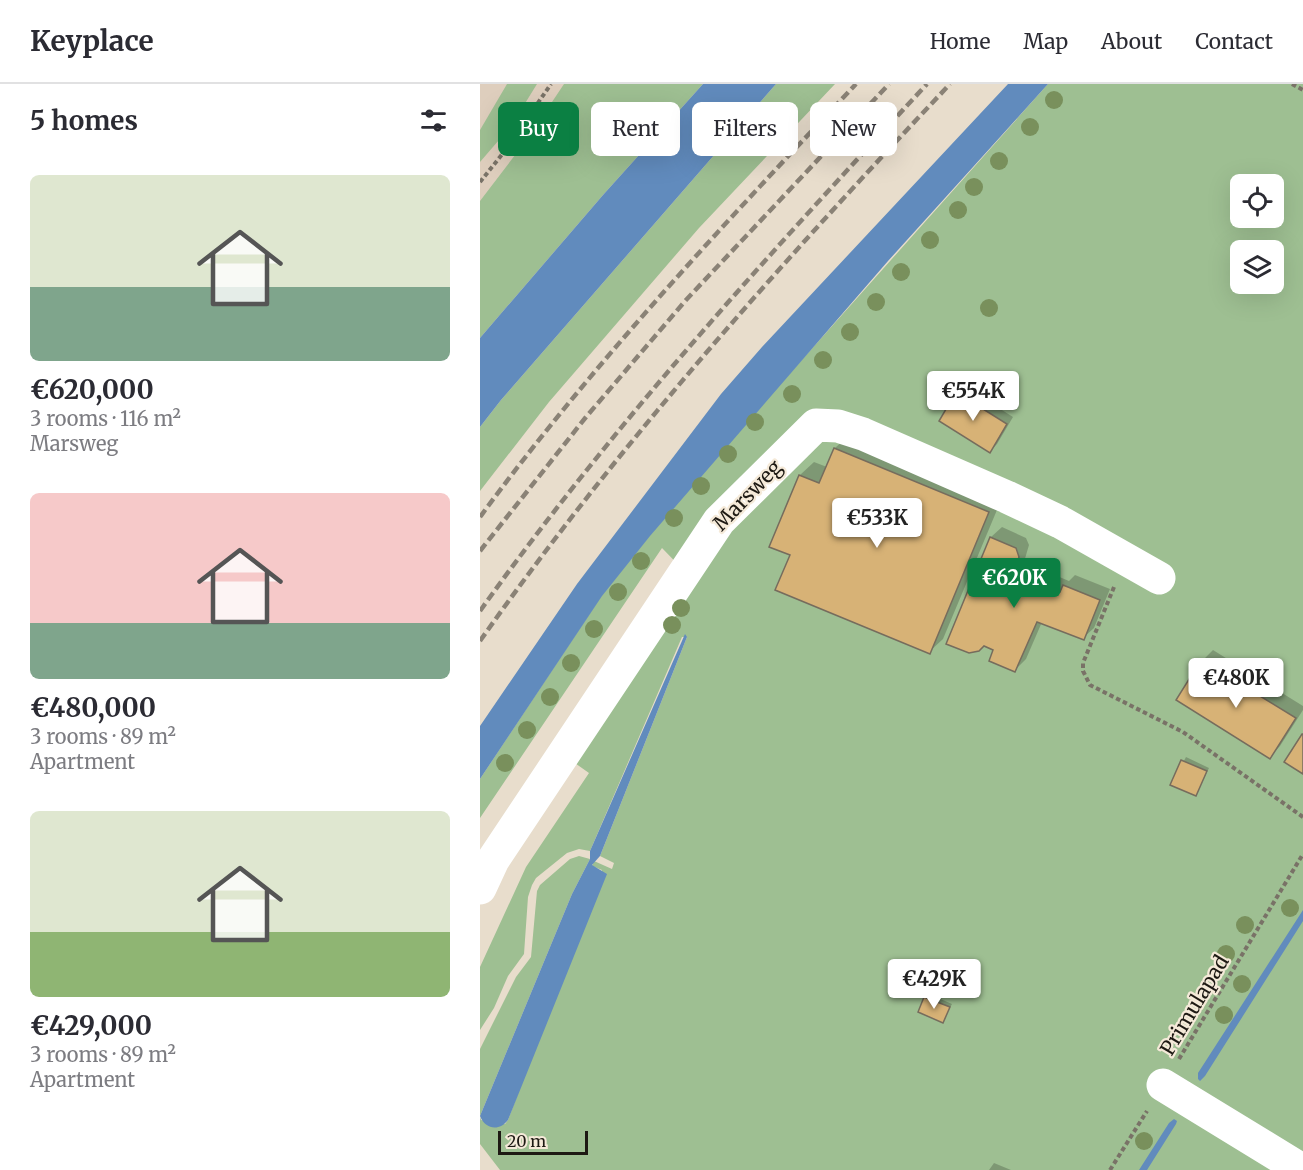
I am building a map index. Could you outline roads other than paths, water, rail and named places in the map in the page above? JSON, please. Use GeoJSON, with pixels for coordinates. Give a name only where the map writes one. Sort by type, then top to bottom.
{"type":"FeatureCollection","features":[{"type":"Feature","properties":{"kind":"street","name":"Marsweg"},"geometry":{"type":"LineString","coordinates":[[480,888],[493,860],[719,521],[816,425],[838,426],[874,438],[1049,517],[1159,578]]}},
{"type":"Feature","properties":{"kind":"street"},"geometry":{"type":"LineString","coordinates":[[1163,1085],[1302,1170]]}},
{"type":"Feature","properties":{"kind":"water"},"geometry":{"type":"Polygon","coordinates":[[[703,84],[776,84],[760,102],[692,102],[692,156],[713,156],[480,427],[480,338],[638,156],[680,156],[680,110],[703,84]]]}},
{"type":"Feature","properties":{"kind":"water"},"geometry":{"type":"Polygon","coordinates":[[[1008,84],[1048,84],[888,261],[650,536],[602,596],[480,779],[480,726],[577,584],[721,394],[762,347],[1008,84]]]}},
{"type":"Feature","properties":{"kind":"water"},"geometry":{"type":"Polygon","coordinates":[[[685,634],[687,637],[600,856],[592,865],[607,874],[508,1120],[501,1126],[489,1126],[480,1116],[572,894],[590,859],[590,851],[685,634]]]}},
{"type":"Feature","properties":{"kind":"water"},"geometry":{"type":"Polygon","coordinates":[[[1303,910],[1303,921],[1200,1081],[1198,1073],[1303,910]]]}},
{"type":"Feature","properties":{"kind":"water"},"geometry":{"type":"Polygon","coordinates":[[[1174,1119],[1177,1121],[1176,1124],[1147,1170],[1139,1170],[1169,1123],[1174,1119]]]}},
{"type":"Feature","properties":{"kind":"railway"},"geometry":{"type":"LineString","coordinates":[[480,517],[523,460],[614,349],[709,241],[856,84]]}},
{"type":"Feature","properties":{"kind":"railway"},"geometry":{"type":"LineString","coordinates":[[480,551],[586,417],[686,300],[889,84]]}},
{"type":"Feature","properties":{"kind":"railway"},"geometry":{"type":"LineString","coordinates":[[480,611],[531,541],[639,406],[752,275],[927,84]]}},
{"type":"Feature","properties":{"kind":"railway"},"geometry":{"type":"LineString","coordinates":[[480,641],[589,495],[705,354],[826,217],[950,84]]}}]}
